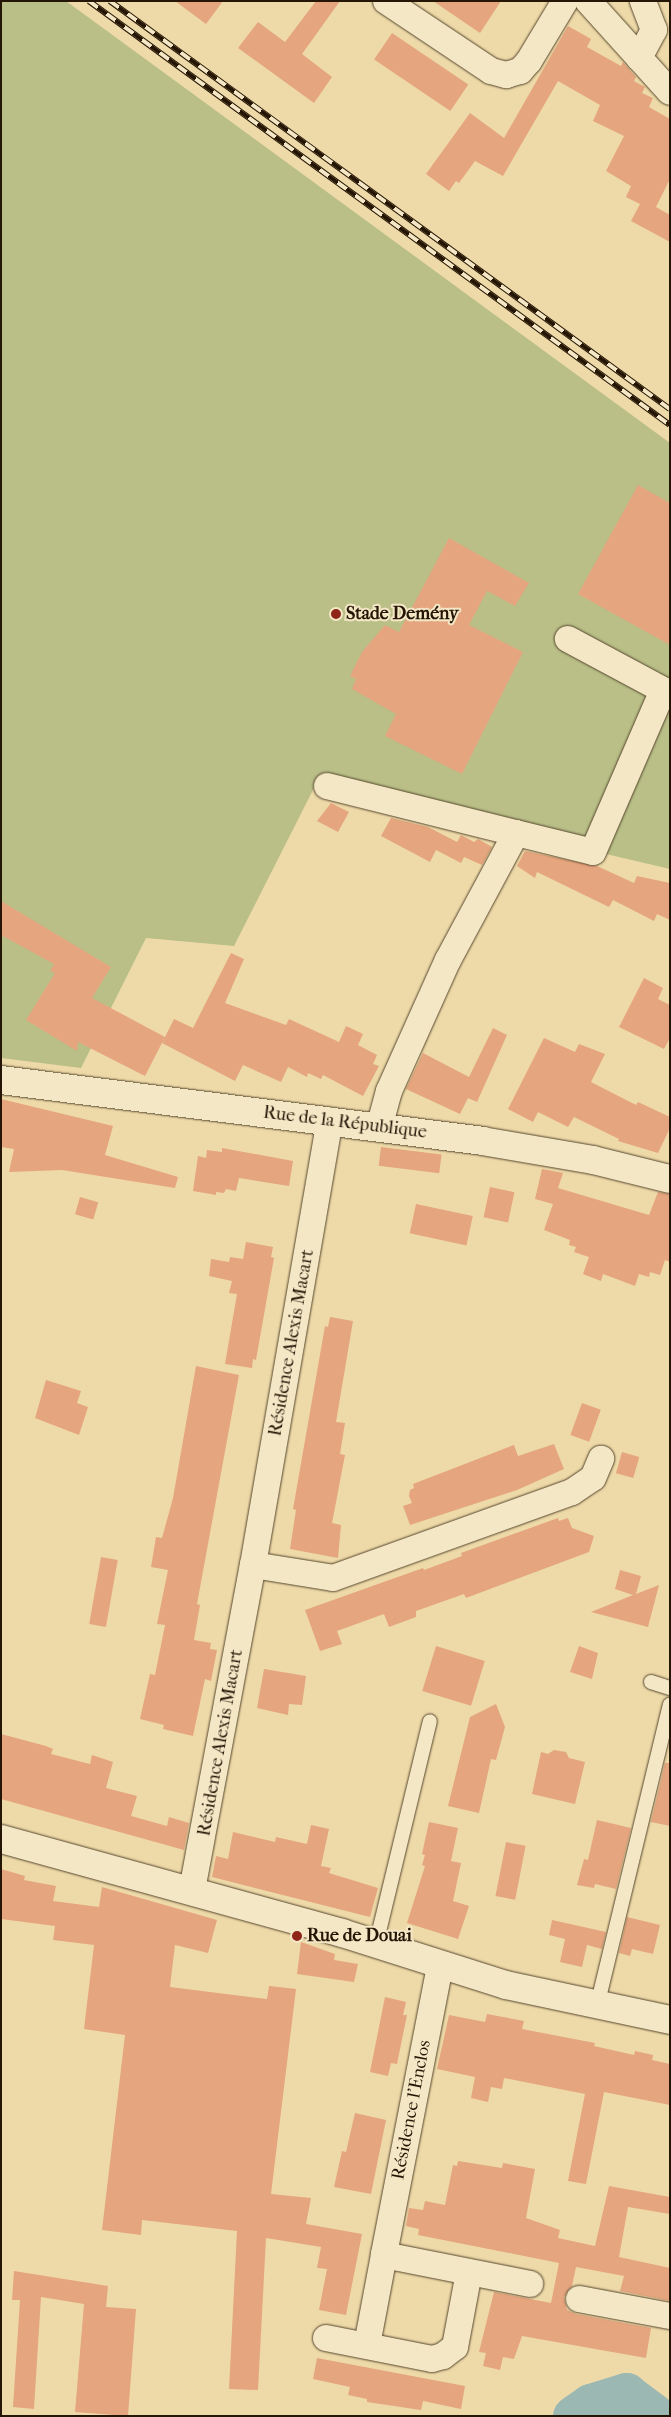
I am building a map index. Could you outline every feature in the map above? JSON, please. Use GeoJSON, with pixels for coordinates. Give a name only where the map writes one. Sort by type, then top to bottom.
{"type":"FeatureCollection","features":[{"type":"Feature","properties":{"kind":"street"},"geometry":{"type":"LineString","coordinates":[[386,1],[491,71],[506,75],[520,71],[529,61],[565,1]]}},
{"type":"Feature","properties":{"kind":"street"},"geometry":{"type":"LineString","coordinates":[[588,1],[670,92]]}},
{"type":"Feature","properties":{"kind":"street"},"geometry":{"type":"LineString","coordinates":[[638,58],[662,28],[643,1]]}},
{"type":"Feature","properties":{"kind":"street"},"geometry":{"type":"LineString","coordinates":[[327,786],[593,852],[663,690],[568,639]]}},
{"type":"Feature","properties":{"kind":"street"},"geometry":{"type":"LineString","coordinates":[[379,1128],[389,1091],[448,960],[516,833]]}},
{"type":"Feature","properties":{"kind":"street","name":"Rue de la République"},"geometry":{"type":"LineString","coordinates":[[10,1081],[330,1121],[540,1150],[670,1179]]}},
{"type":"Feature","properties":{"kind":"street","name":"Résidence Alexis Macart"},"geometry":{"type":"LineString","coordinates":[[192,1890],[253,1565],[330,1121]]}},
{"type":"Feature","properties":{"kind":"street"},"geometry":{"type":"LineString","coordinates":[[253,1565],[333,1578],[572,1492],[593,1478],[601,1460]]}},
{"type":"Feature","properties":{"kind":"street"},"geometry":{"type":"LineString","coordinates":[[1,1839],[192,1890],[376,1944],[440,1966],[598,2006],[670,2020]]}},
{"type":"Feature","properties":{"kind":"street","name":"Résidence l'Enclos"},"geometry":{"type":"LineString","coordinates":[[367,2345],[440,1966]]}},
{"type":"Feature","properties":{"kind":"street"},"geometry":{"type":"LineString","coordinates":[[384,2255],[530,2284]]}},
{"type":"Feature","properties":{"kind":"street"},"geometry":{"type":"LineString","coordinates":[[326,2338],[432,2359],[451,2352],[455,2347],[469,2272]]}},
{"type":"Feature","properties":{"kind":"street"},"geometry":{"type":"LineString","coordinates":[[579,2299],[670,2316]]}},
{"type":"Feature","properties":{"kind":"lane"},"geometry":{"type":"LineString","coordinates":[[651,1682],[670,1688]]}},
{"type":"Feature","properties":{"kind":"lane"},"geometry":{"type":"LineString","coordinates":[[598,2006],[670,1705]]}},
{"type":"Feature","properties":{"kind":"lane"},"geometry":{"type":"LineString","coordinates":[[376,1944],[430,1721]]}},
{"type":"Feature","properties":{"kind":"green space","name":"Stade Demény"},"geometry":{"type":"Polygon","coordinates":[[[1,1],[66,1],[670,443],[670,869],[315,786],[234,946],[146,938],[81,1068],[1,1058],[1,1]]]}},
{"type":"Feature","properties":{"kind":"building"},"geometry":{"type":"Polygon","coordinates":[[[175,1],[223,1],[206,24],[175,1]]]}},
{"type":"Feature","properties":{"kind":"building"},"geometry":{"type":"Polygon","coordinates":[[[316,1],[340,1],[302,54],[332,77],[314,103],[238,48],[258,22],[285,42],[316,1]]]}},
{"type":"Feature","properties":{"kind":"building"},"geometry":{"type":"Polygon","coordinates":[[[433,1],[501,1],[480,33],[433,1]]]}},
{"type":"Feature","properties":{"kind":"building"},"geometry":{"type":"Polygon","coordinates":[[[568,26],[591,39],[587,47],[621,66],[623,62],[636,77],[634,81],[645,87],[642,93],[653,98],[649,107],[670,119],[670,179],[656,207],[670,215],[670,242],[631,221],[640,204],[626,197],[631,186],[606,171],[624,136],[593,121],[600,105],[558,81],[503,176],[475,161],[459,183],[456,181],[449,191],[426,174],[470,113],[504,138],[568,26]]]}},
{"type":"Feature","properties":{"kind":"building"},"geometry":{"type":"Polygon","coordinates":[[[392,33],[468,84],[450,111],[374,60],[392,33]]]}},
{"type":"Feature","properties":{"kind":"building"},"geometry":{"type":"Polygon","coordinates":[[[638,485],[670,503],[670,645],[578,594],[638,485]]]}},
{"type":"Feature","properties":{"kind":"building"},"geometry":{"type":"Polygon","coordinates":[[[449,538],[529,583],[515,606],[487,591],[469,625],[523,652],[462,774],[385,736],[396,714],[352,689],[356,679],[350,676],[362,652],[385,625],[399,632],[449,538]]]}},
{"type":"Feature","properties":{"kind":"building"},"geometry":{"type":"Polygon","coordinates":[[[331,803],[349,812],[338,832],[317,821],[331,803]]]}},
{"type":"Feature","properties":{"kind":"building"},"geometry":{"type":"Polygon","coordinates":[[[391,818],[428,827],[457,842],[461,835],[474,842],[478,839],[492,847],[482,865],[464,857],[461,863],[436,850],[430,862],[381,836],[391,818]]]}},
{"type":"Feature","properties":{"kind":"building"},"geometry":{"type":"Polygon","coordinates":[[[525,851],[597,866],[634,883],[637,876],[670,883],[670,920],[657,914],[654,921],[613,900],[609,907],[537,872],[535,878],[517,866],[525,851]]]}},
{"type":"Feature","properties":{"kind":"building"},"geometry":{"type":"Polygon","coordinates":[[[1,901],[111,967],[92,998],[165,1037],[145,1076],[78,1042],[77,1051],[26,1020],[55,973],[50,971],[54,964],[1,935],[1,901]]]}},
{"type":"Feature","properties":{"kind":"building"},"geometry":{"type":"Polygon","coordinates":[[[231,953],[244,959],[225,1003],[286,1025],[289,1019],[339,1042],[346,1026],[363,1034],[358,1045],[377,1055],[373,1064],[379,1066],[363,1096],[323,1075],[321,1079],[308,1073],[307,1077],[288,1067],[281,1082],[243,1065],[235,1081],[162,1043],[174,1019],[193,1028],[231,953]]]}},
{"type":"Feature","properties":{"kind":"building"},"geometry":{"type":"Polygon","coordinates":[[[644,978],[663,988],[658,999],[670,1005],[670,1038],[664,1049],[619,1027],[644,978]]]}},
{"type":"Feature","properties":{"kind":"building"},"geometry":{"type":"Polygon","coordinates":[[[493,1028],[507,1035],[477,1102],[468,1098],[460,1114],[406,1089],[423,1053],[469,1077],[493,1028]]]}},
{"type":"Feature","properties":{"kind":"building"},"geometry":{"type":"Polygon","coordinates":[[[544,1038],[575,1052],[579,1044],[605,1054],[591,1082],[636,1105],[638,1102],[670,1117],[670,1128],[658,1153],[618,1141],[619,1139],[574,1117],[568,1127],[538,1112],[533,1122],[508,1109],[544,1038]]]}},
{"type":"Feature","properties":{"kind":"building"},"geometry":{"type":"Polygon","coordinates":[[[1,1099],[113,1126],[105,1155],[178,1177],[175,1188],[62,1170],[9,1172],[14,1149],[1,1147],[1,1099]]]}},
{"type":"Feature","properties":{"kind":"building"},"geometry":{"type":"Polygon","coordinates":[[[381,1147],[442,1154],[439,1173],[379,1166],[381,1147]]]}},
{"type":"Feature","properties":{"kind":"building"},"geometry":{"type":"Polygon","coordinates":[[[222,1148],[293,1161],[289,1186],[239,1178],[236,1191],[226,1189],[224,1193],[216,1192],[216,1195],[193,1191],[198,1156],[206,1158],[207,1150],[222,1152],[222,1148]]]}},
{"type":"Feature","properties":{"kind":"building"},"geometry":{"type":"Polygon","coordinates":[[[542,1169],[563,1173],[558,1188],[649,1215],[658,1192],[670,1194],[670,1262],[665,1260],[660,1275],[650,1272],[649,1277],[639,1274],[635,1286],[603,1274],[601,1281],[583,1274],[589,1257],[574,1252],[576,1247],[569,1245],[570,1240],[544,1230],[553,1204],[535,1199],[542,1169]]]}},
{"type":"Feature","properties":{"kind":"building"},"geometry":{"type":"Polygon","coordinates":[[[490,1187],[514,1192],[508,1223],[484,1217],[490,1187]]]}},
{"type":"Feature","properties":{"kind":"building"},"geometry":{"type":"Polygon","coordinates":[[[80,1197],[98,1202],[93,1220],[75,1214],[80,1197]]]}},
{"type":"Feature","properties":{"kind":"building"},"geometry":{"type":"Polygon","coordinates":[[[416,1204],[473,1216],[466,1245],[410,1233],[416,1204]]]}},
{"type":"Feature","properties":{"kind":"building"},"geometry":{"type":"Polygon","coordinates":[[[246,1242],[273,1247],[271,1257],[274,1258],[256,1360],[253,1359],[252,1368],[225,1364],[237,1294],[229,1293],[232,1281],[209,1276],[211,1259],[229,1262],[230,1257],[243,1259],[246,1242]]]}},
{"type":"Feature","properties":{"kind":"building"},"geometry":{"type":"Polygon","coordinates":[[[330,1317],[353,1321],[336,1422],[345,1423],[340,1454],[345,1455],[332,1523],[341,1525],[338,1558],[290,1549],[296,1510],[293,1509],[325,1326],[328,1327],[330,1317]]]}},
{"type":"Feature","properties":{"kind":"building"},"geometry":{"type":"Polygon","coordinates":[[[196,1366],[239,1375],[197,1604],[200,1605],[194,1640],[211,1643],[210,1649],[217,1650],[211,1681],[205,1679],[193,1736],[163,1729],[164,1725],[140,1719],[150,1674],[155,1675],[165,1625],[157,1624],[168,1570],[151,1567],[156,1537],[162,1538],[173,1498],[196,1366]]]}},
{"type":"Feature","properties":{"kind":"building"},"geometry":{"type":"Polygon","coordinates":[[[46,1380],[81,1391],[77,1403],[88,1407],[79,1435],[35,1418],[46,1380]]]}},
{"type":"Feature","properties":{"kind":"building"},"geometry":{"type":"Polygon","coordinates":[[[582,1403],[601,1410],[589,1442],[570,1435],[582,1403]]]}},
{"type":"Feature","properties":{"kind":"building"},"geometry":{"type":"Polygon","coordinates":[[[554,1444],[564,1469],[517,1490],[410,1525],[403,1506],[412,1503],[409,1496],[410,1490],[414,1488],[413,1484],[514,1445],[518,1456],[554,1444]]]}},
{"type":"Feature","properties":{"kind":"building"},"geometry":{"type":"Polygon","coordinates":[[[622,1452],[639,1457],[633,1478],[616,1473],[622,1452]]]}},
{"type":"Feature","properties":{"kind":"building"},"geometry":{"type":"Polygon","coordinates":[[[558,1518],[559,1521],[568,1518],[572,1528],[594,1536],[589,1552],[466,1598],[464,1594],[416,1611],[416,1617],[389,1627],[384,1614],[337,1631],[342,1644],[320,1651],[305,1610],[423,1568],[424,1570],[462,1556],[461,1553],[558,1518]]]}},
{"type":"Feature","properties":{"kind":"building"},"geometry":{"type":"Polygon","coordinates":[[[101,1557],[118,1560],[106,1627],[89,1624],[101,1557]]]}},
{"type":"Feature","properties":{"kind":"building"},"geometry":{"type":"Polygon","coordinates":[[[620,1570],[641,1576],[636,1594],[659,1585],[648,1627],[591,1612],[633,1595],[615,1589],[620,1570]]]}},
{"type":"Feature","properties":{"kind":"building"},"geometry":{"type":"Polygon","coordinates":[[[436,1646],[485,1661],[471,1706],[422,1691],[436,1646]]]}},
{"type":"Feature","properties":{"kind":"building"},"geometry":{"type":"Polygon","coordinates":[[[579,1646],[598,1653],[592,1679],[570,1672],[579,1646]]]}},
{"type":"Feature","properties":{"kind":"building"},"geometry":{"type":"Polygon","coordinates":[[[264,1669],[306,1676],[302,1705],[289,1704],[288,1715],[257,1708],[264,1669]]]}},
{"type":"Feature","properties":{"kind":"building"},"geometry":{"type":"Polygon","coordinates":[[[496,1704],[505,1727],[496,1760],[491,1759],[479,1813],[448,1806],[470,1717],[496,1704]]]}},
{"type":"Feature","properties":{"kind":"building"},"geometry":{"type":"Polygon","coordinates":[[[1,1734],[46,1746],[53,1749],[51,1754],[90,1764],[92,1755],[113,1762],[106,1788],[137,1796],[131,1816],[167,1826],[169,1817],[189,1823],[184,1850],[1,1799],[1,1734]]]}},
{"type":"Feature","properties":{"kind":"building"},"geometry":{"type":"Polygon","coordinates":[[[554,1750],[566,1752],[569,1758],[585,1762],[575,1804],[532,1794],[541,1752],[548,1754],[554,1750]]]}},
{"type":"Feature","properties":{"kind":"building"},"geometry":{"type":"Polygon","coordinates":[[[665,1763],[670,1763],[670,1826],[651,1822],[665,1763]]]}},
{"type":"Feature","properties":{"kind":"building"},"geometry":{"type":"Polygon","coordinates":[[[597,1820],[631,1828],[616,1889],[595,1884],[594,1888],[577,1885],[584,1859],[588,1860],[597,1820]]]}},
{"type":"Feature","properties":{"kind":"building"},"geometry":{"type":"Polygon","coordinates":[[[429,1822],[458,1828],[451,1861],[461,1863],[453,1901],[469,1906],[458,1939],[407,1923],[425,1866],[422,1865],[425,1855],[422,1854],[429,1822]]]}},
{"type":"Feature","properties":{"kind":"building"},"geometry":{"type":"Polygon","coordinates":[[[311,1825],[329,1829],[321,1866],[331,1868],[329,1873],[378,1888],[370,1917],[212,1877],[216,1856],[228,1859],[233,1832],[275,1842],[276,1837],[307,1844],[311,1825]]]}},
{"type":"Feature","properties":{"kind":"building"},"geometry":{"type":"Polygon","coordinates":[[[506,1842],[526,1846],[515,1900],[496,1896],[506,1842]]]}},
{"type":"Feature","properties":{"kind":"building"},"geometry":{"type":"Polygon","coordinates":[[[1,1869],[25,1876],[24,1880],[56,1886],[53,1901],[99,1907],[102,1887],[217,1920],[208,1953],[175,1945],[170,1987],[267,1999],[269,1986],[296,1989],[271,2194],[311,2198],[306,2224],[362,2234],[346,2315],[319,2310],[327,2269],[317,2268],[321,2247],[266,2238],[258,2390],[229,2389],[237,2231],[142,2220],[141,2235],[102,2230],[125,2035],[84,2029],[94,1945],[53,1940],[55,1926],[1,1919],[1,1869]]]}},
{"type":"Feature","properties":{"kind":"building"},"geometry":{"type":"Polygon","coordinates":[[[627,1917],[660,1925],[653,1954],[632,1949],[630,1956],[619,1953],[627,1917]]]}},
{"type":"Feature","properties":{"kind":"building"},"geometry":{"type":"Polygon","coordinates":[[[552,1920],[606,1932],[602,1949],[587,1945],[582,1967],[560,1962],[565,1939],[549,1935],[552,1920]]]}},
{"type":"Feature","properties":{"kind":"building"},"geometry":{"type":"Polygon","coordinates":[[[301,1942],[335,1954],[334,1960],[358,1964],[354,1982],[297,1974],[301,1942]]]}},
{"type":"Feature","properties":{"kind":"building"},"geometry":{"type":"Polygon","coordinates":[[[385,1997],[406,2002],[403,2015],[407,2015],[397,2064],[391,2063],[388,2076],[370,2072],[385,1997]]]}},
{"type":"Feature","properties":{"kind":"building"},"geometry":{"type":"Polygon","coordinates":[[[487,2014],[524,2021],[522,2029],[595,2043],[594,2046],[634,2055],[635,2051],[653,2055],[652,2060],[670,2064],[670,2105],[604,2092],[586,2184],[568,2181],[585,2094],[504,2078],[502,2089],[491,2087],[488,2102],[471,2098],[475,2077],[437,2069],[449,2015],[485,2022],[487,2014]]]}},
{"type":"Feature","properties":{"kind":"building"},"geometry":{"type":"Polygon","coordinates":[[[355,2113],[386,2120],[371,2194],[334,2187],[342,2151],[346,2152],[355,2113]]]}},
{"type":"Feature","properties":{"kind":"building"},"geometry":{"type":"Polygon","coordinates":[[[458,2161],[502,2168],[503,2163],[535,2169],[526,2218],[560,2230],[558,2238],[595,2246],[609,2186],[670,2197],[670,2214],[628,2207],[619,2257],[670,2268],[670,2301],[620,2291],[624,2276],[576,2267],[572,2286],[564,2297],[567,2310],[576,2314],[651,2328],[646,2358],[522,2336],[514,2359],[503,2357],[500,2370],[483,2366],[486,2353],[479,2352],[494,2292],[551,2303],[559,2263],[418,2235],[419,2229],[406,2226],[409,2208],[423,2210],[425,2201],[445,2205],[453,2165],[457,2166],[458,2161]]]}},
{"type":"Feature","properties":{"kind":"building"},"geometry":{"type":"Polygon","coordinates":[[[14,2271],[108,2286],[106,2307],[136,2309],[128,2416],[75,2412],[84,2304],[41,2297],[34,2409],[13,2407],[20,2300],[12,2300],[14,2271]]]}},
{"type":"Feature","properties":{"kind":"building"},"geometry":{"type":"Polygon","coordinates":[[[317,2358],[465,2386],[461,2409],[423,2401],[421,2410],[367,2402],[367,2399],[348,2395],[350,2387],[313,2379],[317,2358]]]}},
{"type":"Feature","properties":{"kind":"waterway"},"geometry":{"type":"LineString","coordinates":[[573,2416],[590,2404],[626,2393],[656,2416]]}},
{"type":"Feature","properties":{"kind":"railway"},"geometry":{"type":"LineString","coordinates":[[89,1],[670,425]]}},
{"type":"Feature","properties":{"kind":"railway"},"geometry":{"type":"LineString","coordinates":[[110,1],[670,409]]}},
{"type":"Feature","properties":{"kind":"place","name":"Stade Demény"},"geometry":{"type":"Point","coordinates":[336,614]}},
{"type":"Feature","properties":{"kind":"place","name":"Rue de Douai"},"geometry":{"type":"Point","coordinates":[297,1936]}}]}
